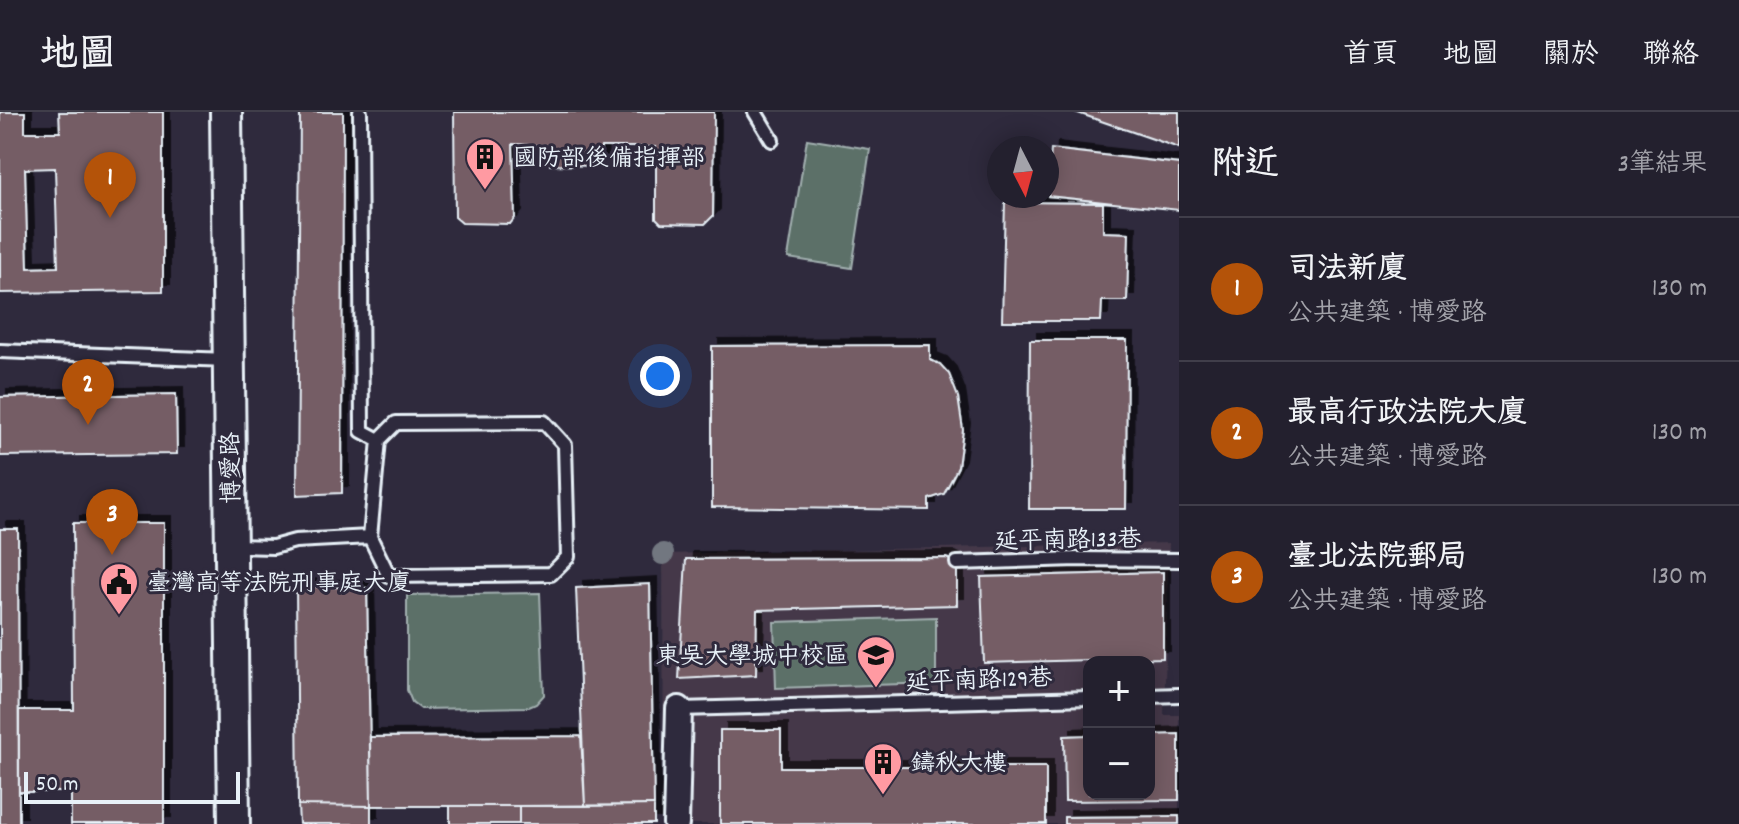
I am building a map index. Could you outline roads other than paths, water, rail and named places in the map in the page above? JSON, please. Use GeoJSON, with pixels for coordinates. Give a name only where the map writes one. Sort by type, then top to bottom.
{"type":"FeatureCollection","features":[{"type":"Feature","properties":{"kind":"street","name":"博愛路"},"geometry":{"type":"LineString","coordinates":[[226,112],[234,824]]}},
{"type":"Feature","properties":{"kind":"street"},"geometry":{"type":"LineString","coordinates":[[676,824],[679,709]]}},
{"type":"Feature","properties":{"kind":"lane"},"geometry":{"type":"LineString","coordinates":[[360,112],[362,431],[379,440]]}},
{"type":"Feature","properties":{"kind":"lane"},"geometry":{"type":"LineString","coordinates":[[755,112],[772,140]]}},
{"type":"Feature","properties":{"kind":"lane"},"geometry":{"type":"LineString","coordinates":[[0,351],[227,360]]}},
{"type":"Feature","properties":{"kind":"lane"},"geometry":{"type":"LineString","coordinates":[[544,422],[565,445],[568,557],[551,574],[389,576],[370,537],[379,440],[396,423],[544,422]]}},
{"type":"Feature","properties":{"kind":"lane"},"geometry":{"type":"LineString","coordinates":[[232,546],[273,547],[295,541],[370,537]]}},
{"type":"Feature","properties":{"kind":"lane","name":"延平南路133巷"},"geometry":{"type":"LineString","coordinates":[[957,563],[1179,560]]}},
{"type":"Feature","properties":{"kind":"lane"},"geometry":{"type":"LineString","coordinates":[[1155,696],[1179,695]]}},
{"type":"Feature","properties":{"kind":"lane","name":"延平南路129巷"},"geometry":{"type":"LineString","coordinates":[[679,709],[1083,698]]}},
{"type":"Feature","properties":{"kind":"place","name":"國防部後備指揮部"},"geometry":{"type":"Point","coordinates":[485,191]}},
{"type":"Feature","properties":{"kind":"place","name":"司法新廈"},"geometry":{"type":"Point","coordinates":[110,218]}},
{"type":"Feature","properties":{"kind":"place","name":"最高行政法院大廈"},"geometry":{"type":"Point","coordinates":[88,425]}},
{"type":"Feature","properties":{"kind":"place","name":"臺北法院郵局"},"geometry":{"type":"Point","coordinates":[112,555]}},
{"type":"Feature","properties":{"kind":"place","name":"臺灣高等法院刑事庭大廈"},"geometry":{"type":"Point","coordinates":[119,616]}},
{"type":"Feature","properties":{"kind":"place","name":"東吳大學城中校區"},"geometry":{"type":"Point","coordinates":[876,689]}},
{"type":"Feature","properties":{"kind":"place","name":"鑄秋大樓"},"geometry":{"type":"Point","coordinates":[883,796]}}]}
